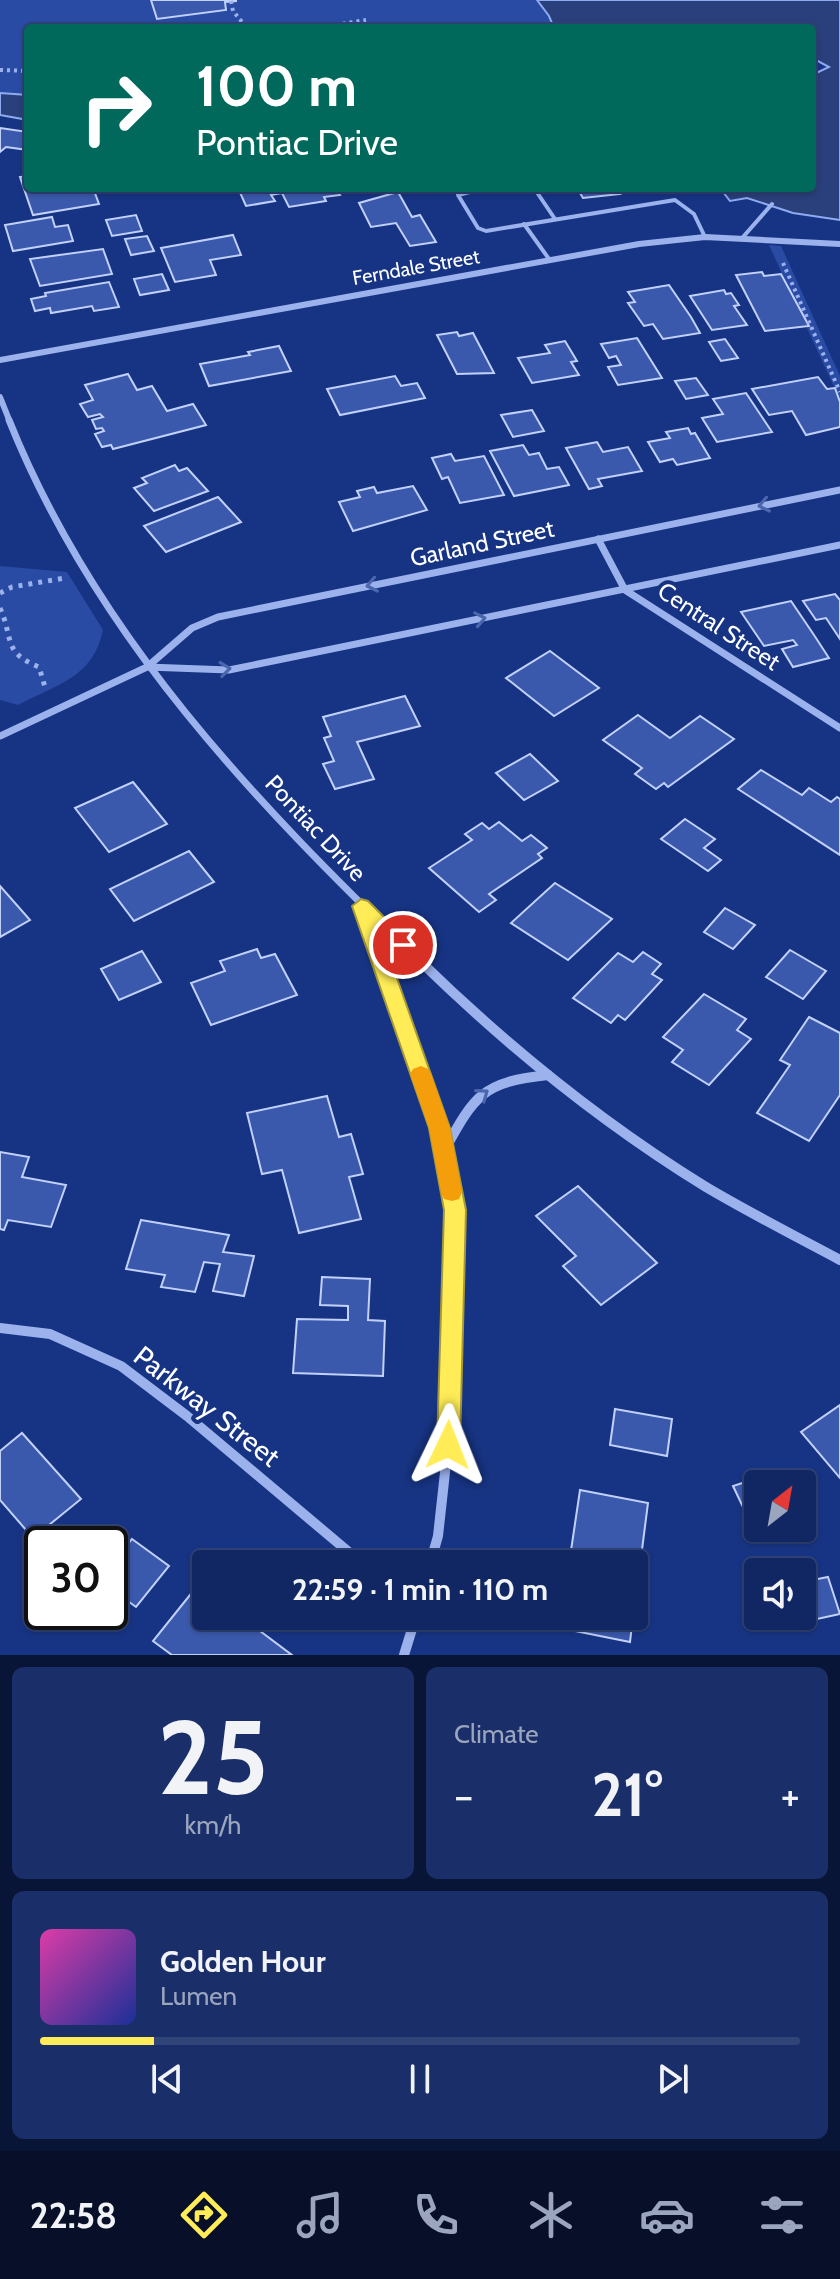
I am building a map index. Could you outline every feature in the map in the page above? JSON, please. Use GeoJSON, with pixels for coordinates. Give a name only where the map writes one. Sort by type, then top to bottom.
{"type":"FeatureCollection","features":[{"type":"Feature","properties":{"kind":"street","name":"Ferndale Street"},"geometry":{"type":"LineString","coordinates":[[0,360],[549,259],[705,237],[840,244]]}},
{"type":"Feature","properties":{"kind":"street","name":"Pontiac Drive"},"geometry":{"type":"LineString","coordinates":[[0,397],[21,452],[69,548],[147,667],[250,788],[361,906],[527,1060],[689,1176],[840,1260]]}},
{"type":"Feature","properties":{"kind":"street","name":"Garland Street"},"geometry":{"type":"LineString","coordinates":[[0,736],[147,667],[187,632],[218,617],[840,490]]}},
{"type":"Feature","properties":{"kind":"street","name":"Central Street"},"geometry":{"type":"LineString","coordinates":[[598,539],[625,590],[840,728]]}},
{"type":"Feature","properties":{"kind":"street","name":"Garland Street"},"geometry":{"type":"LineString","coordinates":[[147,667],[229,670],[840,545]]}},
{"type":"Feature","properties":{"kind":"street"},"geometry":{"type":"LineString","coordinates":[[361,906],[439,1128],[455,1210],[448,1445],[434,1550]]}},
{"type":"Feature","properties":{"kind":"street"},"geometry":{"type":"LineString","coordinates":[[444,1151],[474,1098],[506,1079],[548,1075]]}},
{"type":"Feature","properties":{"kind":"street","name":"Parkway Street"},"geometry":{"type":"LineString","coordinates":[[0,1328],[50,1334],[121,1366],[199,1426],[346,1550]]}},
{"type":"Feature","properties":{"kind":"street"},"geometry":{"type":"LineString","coordinates":[[404,1655],[412,1630]]}},
{"type":"Feature","properties":{"kind":"lane"},"geometry":{"type":"LineString","coordinates":[[461,192],[458,195],[478,228],[486,231],[675,200],[684,202],[699,219],[705,237]]}},
{"type":"Feature","properties":{"kind":"lane"},"geometry":{"type":"LineString","coordinates":[[537,192],[555,219]]}},
{"type":"Feature","properties":{"kind":"lane"},"geometry":{"type":"LineString","coordinates":[[743,237],[772,204]]}},
{"type":"Feature","properties":{"kind":"lane"},"geometry":{"type":"LineString","coordinates":[[524,224],[549,259]]}},
{"type":"Feature","properties":{"kind":"path"},"geometry":{"type":"LineString","coordinates":[[231,1],[233,11],[244,24]]}},
{"type":"Feature","properties":{"kind":"path"},"geometry":{"type":"LineString","coordinates":[[340,24],[366,20]]}},
{"type":"Feature","properties":{"kind":"path"},"geometry":{"type":"LineString","coordinates":[[0,70],[24,71]]}},
{"type":"Feature","properties":{"kind":"path"},"geometry":{"type":"LineString","coordinates":[[775,239],[840,392]]}},
{"type":"Feature","properties":{"kind":"path"},"geometry":{"type":"LineString","coordinates":[[0,593],[12,587],[85,574]]}},
{"type":"Feature","properties":{"kind":"path"},"geometry":{"type":"LineString","coordinates":[[0,608],[8,625],[12,651],[18,659],[39,667],[45,687]]}},
{"type":"Feature","properties":{"kind":"shaded area"},"geometry":{"type":"Polygon","coordinates":[[[0,0],[537,0],[552,24],[24,24],[24,95],[0,93],[0,0]]]}},
{"type":"Feature","properties":{"kind":"shaded area"},"geometry":{"type":"Polygon","coordinates":[[[537,0],[840,0],[840,220],[793,213],[747,198],[730,201],[723,192],[816,192],[816,73],[829,67],[816,60],[816,24],[552,24],[537,0]]]}},
{"type":"Feature","properties":{"kind":"shaded area"},"geometry":{"type":"Polygon","coordinates":[[[0,93],[24,95],[24,119],[0,115],[0,93]]]}},
{"type":"Feature","properties":{"kind":"shaded area"},"geometry":{"type":"Polygon","coordinates":[[[769,245],[781,246],[840,376],[840,400],[769,245]]]}},
{"type":"Feature","properties":{"kind":"shaded area"},"geometry":{"type":"Polygon","coordinates":[[[0,566],[67,572],[103,630],[91,659],[82,669],[59,685],[18,705],[0,700],[0,566]]]}},
{"type":"Feature","properties":{"kind":"building"},"geometry":{"type":"Polygon","coordinates":[[[151,0],[236,1],[225,2],[226,10],[157,19],[151,0]]]}},
{"type":"Feature","properties":{"kind":"building"},"geometry":{"type":"Polygon","coordinates":[[[0,128],[24,131],[24,149],[6,147],[0,152],[0,128]]]}},
{"type":"Feature","properties":{"kind":"building"},"geometry":{"type":"Polygon","coordinates":[[[25,192],[94,192],[99,204],[33,215],[25,192]]]}},
{"type":"Feature","properties":{"kind":"building"},"geometry":{"type":"Polygon","coordinates":[[[240,192],[338,192],[340,195],[324,197],[326,201],[289,207],[282,193],[271,195],[275,201],[246,206],[240,192]]]}},
{"type":"Feature","properties":{"kind":"building"},"geometry":{"type":"Polygon","coordinates":[[[398,192],[412,217],[420,215],[436,242],[410,246],[396,223],[371,227],[359,203],[398,192]]]}},
{"type":"Feature","properties":{"kind":"building"},"geometry":{"type":"Polygon","coordinates":[[[579,192],[620,194],[583,198],[579,192]]]}},
{"type":"Feature","properties":{"kind":"building"},"geometry":{"type":"Polygon","coordinates":[[[136,215],[142,231],[112,236],[106,220],[136,215]]]}},
{"type":"Feature","properties":{"kind":"building"},"geometry":{"type":"Polygon","coordinates":[[[52,217],[55,227],[68,225],[73,241],[13,251],[5,225],[52,217]]]}},
{"type":"Feature","properties":{"kind":"building"},"geometry":{"type":"Polygon","coordinates":[[[233,235],[241,255],[210,260],[216,275],[175,282],[161,248],[233,235]]]}},
{"type":"Feature","properties":{"kind":"building"},"geometry":{"type":"Polygon","coordinates":[[[147,236],[154,251],[131,255],[125,239],[147,236]]]}},
{"type":"Feature","properties":{"kind":"building"},"geometry":{"type":"Polygon","coordinates":[[[103,249],[112,274],[40,286],[30,259],[103,249]]]}},
{"type":"Feature","properties":{"kind":"building"},"geometry":{"type":"Polygon","coordinates":[[[762,272],[764,276],[781,274],[809,326],[765,331],[736,275],[762,272]]]}},
{"type":"Feature","properties":{"kind":"building"},"geometry":{"type":"Polygon","coordinates":[[[162,274],[169,290],[140,295],[134,279],[162,274]]]}},
{"type":"Feature","properties":{"kind":"building"},"geometry":{"type":"Polygon","coordinates":[[[109,282],[119,307],[94,311],[92,306],[51,313],[50,308],[35,311],[31,299],[46,296],[45,293],[109,282]]]}},
{"type":"Feature","properties":{"kind":"building"},"geometry":{"type":"Polygon","coordinates":[[[669,285],[700,333],[663,339],[653,324],[644,326],[628,303],[635,302],[628,292],[669,285]]]}},
{"type":"Feature","properties":{"kind":"building"},"geometry":{"type":"Polygon","coordinates":[[[724,290],[726,294],[731,293],[739,305],[734,306],[747,325],[712,330],[690,296],[724,290]]]}},
{"type":"Feature","properties":{"kind":"building"},"geometry":{"type":"Polygon","coordinates":[[[457,332],[459,336],[473,333],[494,373],[457,374],[437,335],[457,332]]]}},
{"type":"Feature","properties":{"kind":"building"},"geometry":{"type":"Polygon","coordinates":[[[637,338],[662,378],[618,385],[608,367],[621,365],[616,356],[609,358],[601,344],[637,338]]]}},
{"type":"Feature","properties":{"kind":"building"},"geometry":{"type":"Polygon","coordinates":[[[725,339],[738,358],[721,361],[709,342],[725,339]]]}},
{"type":"Feature","properties":{"kind":"building"},"geometry":{"type":"Polygon","coordinates":[[[565,341],[577,361],[571,362],[579,375],[532,383],[518,358],[550,353],[545,345],[565,341]]]}},
{"type":"Feature","properties":{"kind":"building"},"geometry":{"type":"Polygon","coordinates":[[[279,346],[291,371],[209,386],[200,364],[250,355],[248,352],[279,346]]]}},
{"type":"Feature","properties":{"kind":"building"},"geometry":{"type":"Polygon","coordinates":[[[128,374],[137,390],[152,386],[167,411],[193,404],[206,425],[113,449],[111,445],[102,447],[95,434],[104,431],[102,428],[96,429],[92,420],[103,417],[100,414],[88,417],[80,404],[93,400],[85,385],[128,374]]]}},
{"type":"Feature","properties":{"kind":"building"},"geometry":{"type":"Polygon","coordinates":[[[395,376],[401,386],[417,383],[425,398],[340,415],[327,389],[395,376]]]}},
{"type":"Feature","properties":{"kind":"building"},"geometry":{"type":"Polygon","coordinates":[[[818,377],[827,389],[835,388],[840,402],[840,427],[806,435],[792,411],[769,415],[752,389],[818,377]]]}},
{"type":"Feature","properties":{"kind":"building"},"geometry":{"type":"Polygon","coordinates":[[[696,378],[708,395],[686,399],[675,381],[696,378]]]}},
{"type":"Feature","properties":{"kind":"building"},"geometry":{"type":"Polygon","coordinates":[[[746,393],[772,432],[717,442],[702,418],[723,414],[713,399],[746,393]]]}},
{"type":"Feature","properties":{"kind":"building"},"geometry":{"type":"Polygon","coordinates":[[[532,410],[544,431],[513,437],[501,415],[532,410]]]}},
{"type":"Feature","properties":{"kind":"building"},"geometry":{"type":"Polygon","coordinates":[[[688,428],[691,434],[695,433],[710,458],[677,465],[673,459],[660,462],[648,442],[670,438],[666,432],[688,428]]]}},
{"type":"Feature","properties":{"kind":"building"},"geometry":{"type":"Polygon","coordinates":[[[597,442],[603,452],[628,447],[642,471],[598,479],[602,486],[589,489],[566,448],[597,442]]]}},
{"type":"Feature","properties":{"kind":"building"},"geometry":{"type":"Polygon","coordinates":[[[523,445],[529,455],[539,453],[547,469],[559,467],[569,485],[514,496],[490,451],[523,445]]]}},
{"type":"Feature","properties":{"kind":"building"},"geometry":{"type":"Polygon","coordinates":[[[451,454],[455,461],[484,456],[504,495],[460,503],[448,477],[442,479],[432,458],[451,454]]]}},
{"type":"Feature","properties":{"kind":"building"},"geometry":{"type":"Polygon","coordinates":[[[175,465],[179,471],[187,468],[208,491],[154,511],[134,488],[147,483],[142,478],[175,465]]]}},
{"type":"Feature","properties":{"kind":"building"},"geometry":{"type":"Polygon","coordinates":[[[413,486],[427,510],[353,531],[339,502],[360,497],[357,491],[374,487],[377,493],[413,486]]]}},
{"type":"Feature","properties":{"kind":"building"},"geometry":{"type":"Polygon","coordinates":[[[218,497],[241,522],[166,552],[144,526],[218,497]]]}},
{"type":"Feature","properties":{"kind":"building"},"geometry":{"type":"Polygon","coordinates":[[[835,594],[840,600],[840,639],[826,618],[816,620],[803,601],[835,594]]]}},
{"type":"Feature","properties":{"kind":"building"},"geometry":{"type":"Polygon","coordinates":[[[791,601],[829,658],[793,667],[782,649],[797,645],[793,640],[764,646],[741,612],[791,601]]]}},
{"type":"Feature","properties":{"kind":"building"},"geometry":{"type":"Polygon","coordinates":[[[550,651],[599,688],[554,716],[506,678],[550,651]]]}},
{"type":"Feature","properties":{"kind":"building"},"geometry":{"type":"Polygon","coordinates":[[[405,696],[420,726],[357,742],[374,779],[335,789],[323,764],[334,761],[324,738],[331,736],[323,717],[405,696]]]}},
{"type":"Feature","properties":{"kind":"building"},"geometry":{"type":"Polygon","coordinates":[[[638,715],[670,738],[700,716],[734,739],[668,787],[664,783],[656,789],[635,774],[642,768],[603,740],[638,715]]]}},
{"type":"Feature","properties":{"kind":"building"},"geometry":{"type":"Polygon","coordinates":[[[530,754],[558,781],[524,800],[496,773],[530,754]]]}},
{"type":"Feature","properties":{"kind":"building"},"geometry":{"type":"Polygon","coordinates":[[[761,770],[802,795],[809,788],[831,802],[837,797],[840,799],[840,855],[738,789],[761,770]]]}},
{"type":"Feature","properties":{"kind":"building"},"geometry":{"type":"Polygon","coordinates":[[[133,782],[167,824],[109,852],[75,808],[133,782]]]}},
{"type":"Feature","properties":{"kind":"building"},"geometry":{"type":"Polygon","coordinates":[[[685,819],[715,839],[704,848],[721,860],[708,871],[661,839],[685,819]]]}},
{"type":"Feature","properties":{"kind":"building"},"geometry":{"type":"Polygon","coordinates":[[[499,822],[522,841],[531,835],[547,848],[538,854],[542,858],[489,894],[496,900],[479,912],[429,868],[472,840],[465,834],[482,823],[489,829],[499,822]]]}},
{"type":"Feature","properties":{"kind":"building"},"geometry":{"type":"Polygon","coordinates":[[[189,851],[214,882],[134,921],[110,889],[189,851]]]}},
{"type":"Feature","properties":{"kind":"building"},"geometry":{"type":"Polygon","coordinates":[[[555,883],[612,919],[568,960],[511,923],[555,883]]]}},
{"type":"Feature","properties":{"kind":"building"},"geometry":{"type":"Polygon","coordinates":[[[0,886],[30,920],[0,937],[0,886]]]}},
{"type":"Feature","properties":{"kind":"building"},"geometry":{"type":"Polygon","coordinates":[[[725,908],[755,925],[733,949],[704,932],[725,908]]]}},
{"type":"Feature","properties":{"kind":"building"},"geometry":{"type":"Polygon","coordinates":[[[257,949],[261,958],[275,954],[297,995],[211,1025],[191,983],[225,971],[220,961],[257,949]]]}},
{"type":"Feature","properties":{"kind":"building"},"geometry":{"type":"Polygon","coordinates":[[[790,950],[826,971],[803,999],[766,977],[790,950]]]}},
{"type":"Feature","properties":{"kind":"building"},"geometry":{"type":"Polygon","coordinates":[[[142,951],[161,982],[119,1000],[101,969],[142,951]]]}},
{"type":"Feature","properties":{"kind":"building"},"geometry":{"type":"Polygon","coordinates":[[[643,952],[661,964],[652,974],[662,980],[625,1020],[618,1015],[611,1023],[573,998],[618,953],[633,962],[643,952]]]}},
{"type":"Feature","properties":{"kind":"building"},"geometry":{"type":"Polygon","coordinates":[[[704,994],[746,1019],[737,1030],[751,1039],[709,1085],[672,1062],[683,1050],[663,1037],[704,994]]]}},
{"type":"Feature","properties":{"kind":"building"},"geometry":{"type":"Polygon","coordinates":[[[809,1017],[840,1033],[840,1095],[809,1141],[757,1113],[790,1065],[780,1060],[809,1017]]]}},
{"type":"Feature","properties":{"kind":"building"},"geometry":{"type":"Polygon","coordinates":[[[327,1096],[339,1137],[351,1134],[363,1174],[349,1177],[361,1219],[299,1233],[282,1170],[262,1174],[247,1113],[327,1096]]]}},
{"type":"Feature","properties":{"kind":"building"},"geometry":{"type":"Polygon","coordinates":[[[0,1152],[29,1157],[22,1177],[66,1185],[51,1227],[8,1220],[4,1230],[0,1229],[0,1152]]]}},
{"type":"Feature","properties":{"kind":"building"},"geometry":{"type":"Polygon","coordinates":[[[578,1186],[657,1263],[601,1305],[563,1266],[576,1256],[536,1216],[578,1186]]]}},
{"type":"Feature","properties":{"kind":"building"},"geometry":{"type":"Polygon","coordinates":[[[141,1220],[229,1235],[223,1252],[254,1256],[244,1296],[213,1291],[220,1264],[204,1262],[195,1292],[161,1287],[165,1275],[126,1269],[141,1220]]]}},
{"type":"Feature","properties":{"kind":"building"},"geometry":{"type":"Polygon","coordinates":[[[322,1277],[370,1279],[368,1320],[385,1321],[383,1376],[293,1373],[297,1319],[348,1320],[348,1306],[320,1305],[322,1277]]]}},
{"type":"Feature","properties":{"kind":"building"},"geometry":{"type":"Polygon","coordinates":[[[840,1405],[840,1478],[801,1432],[840,1405]]]}},
{"type":"Feature","properties":{"kind":"building"},"geometry":{"type":"Polygon","coordinates":[[[615,1409],[672,1419],[667,1456],[610,1445],[615,1409]]]}},
{"type":"Feature","properties":{"kind":"building"},"geometry":{"type":"Polygon","coordinates":[[[22,1433],[81,1499],[48,1526],[24,1528],[0,1500],[0,1451],[22,1433]]]}},
{"type":"Feature","properties":{"kind":"building"},"geometry":{"type":"Polygon","coordinates":[[[744,1482],[744,1509],[733,1486],[744,1482]]]}},
{"type":"Feature","properties":{"kind":"building"},"geometry":{"type":"Polygon","coordinates":[[[580,1490],[648,1503],[642,1550],[571,1550],[580,1490]]]}},
{"type":"Feature","properties":{"kind":"building"},"geometry":{"type":"Polygon","coordinates":[[[132,1539],[169,1566],[136,1607],[128,1601],[128,1544],[132,1539]]]}},
{"type":"Feature","properties":{"kind":"building"},"geometry":{"type":"Polygon","coordinates":[[[828,1577],[840,1614],[816,1619],[816,1579],[828,1577]]]}},
{"type":"Feature","properties":{"kind":"building"},"geometry":{"type":"Polygon","coordinates":[[[192,1592],[192,1630],[259,1630],[292,1655],[172,1655],[153,1641],[192,1592]]]}},
{"type":"Feature","properties":{"kind":"building"},"geometry":{"type":"Polygon","coordinates":[[[570,1630],[631,1630],[630,1642],[570,1630]]]}},
{"type":"Feature","properties":{"kind":"slow traffic"},"geometry":{"type":"LineString","coordinates":[[421,1074],[439,1128],[452,1192]]}},
{"type":"Feature","properties":{"kind":"route"},"geometry":{"type":"LineString","coordinates":[[403,945],[361,906],[439,1128],[455,1210],[448,1445]]}}]}
